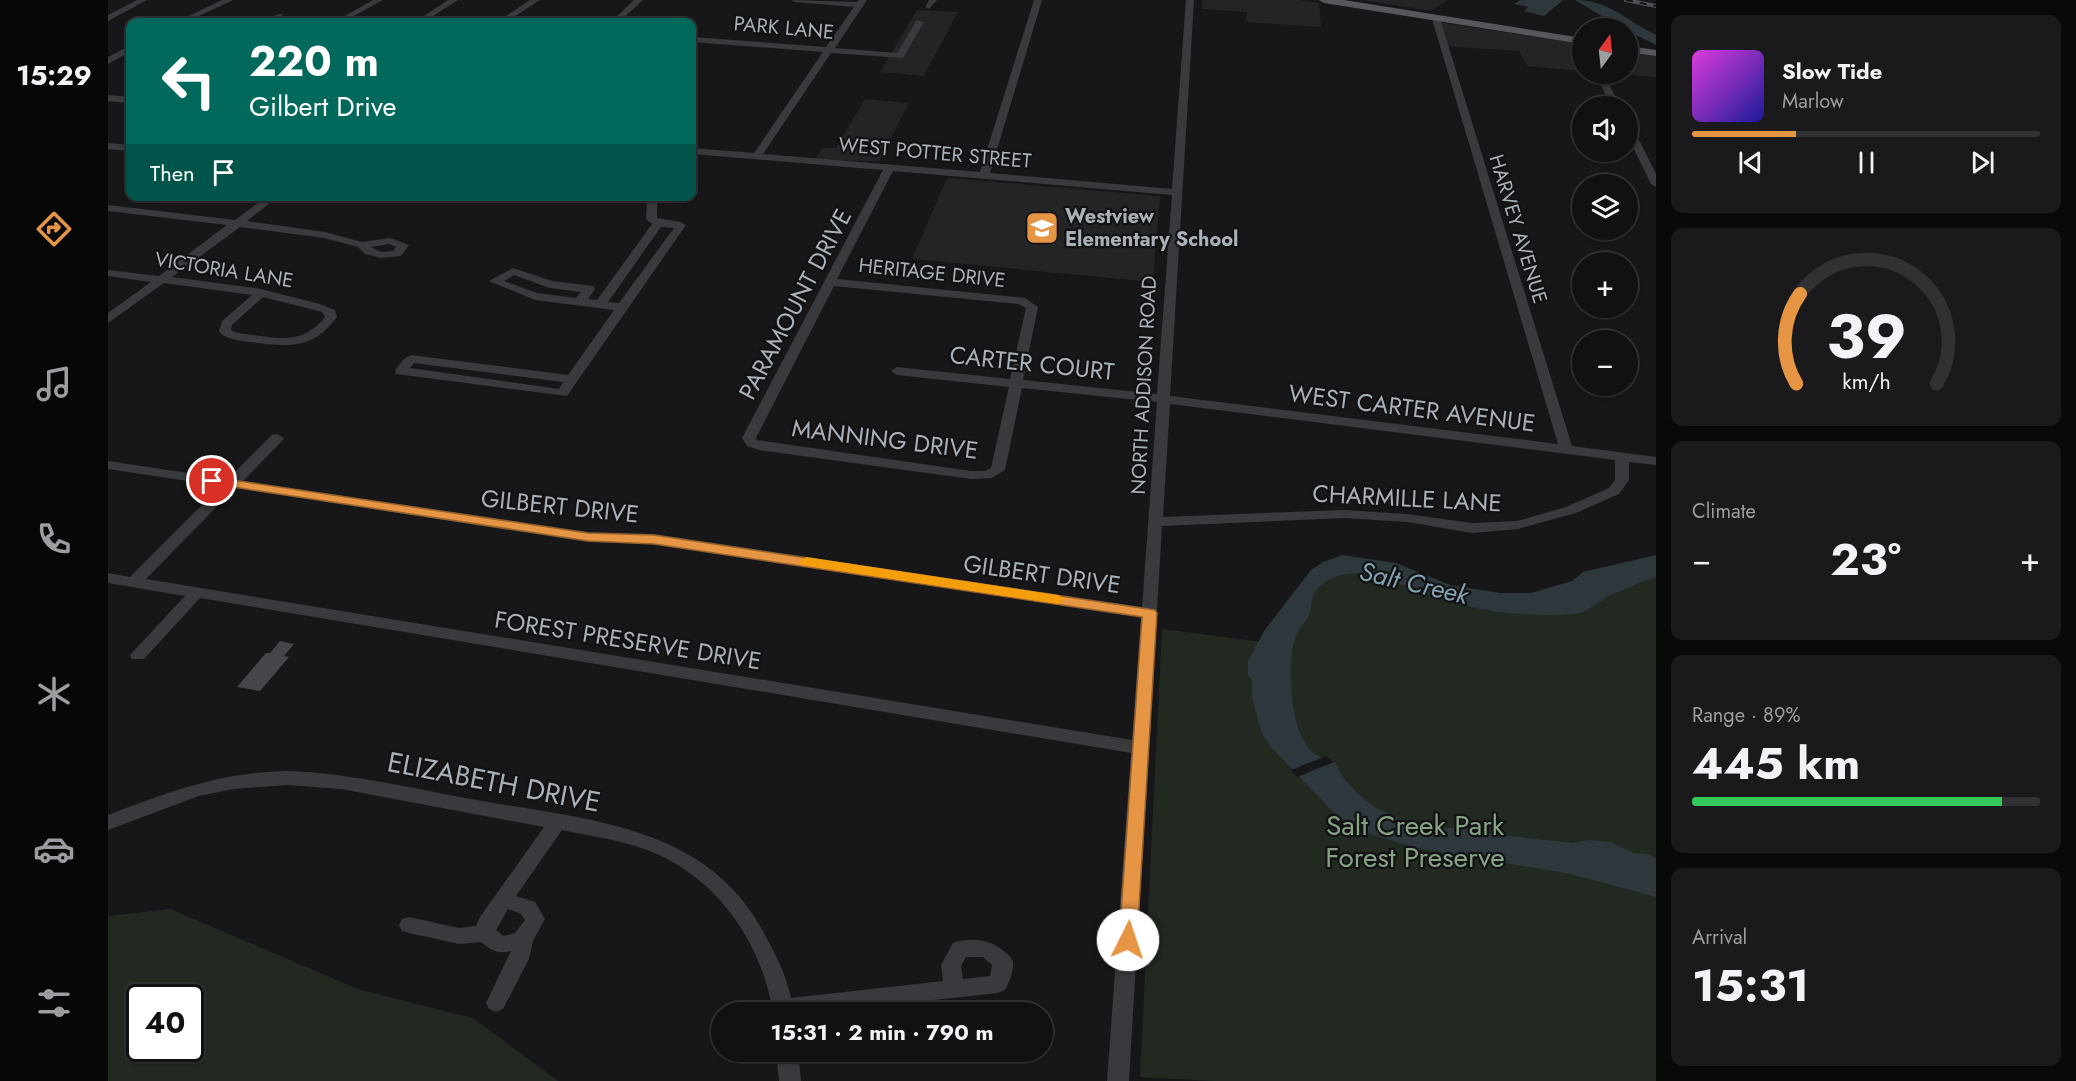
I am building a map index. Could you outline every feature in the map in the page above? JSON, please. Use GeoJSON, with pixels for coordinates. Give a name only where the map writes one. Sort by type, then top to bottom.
{"type":"FeatureCollection","features":[{"type":"Feature","properties":{"kind":"main road"},"geometry":{"type":"LineString","coordinates":[[1324,0],[1572,40]]}},
{"type":"Feature","properties":{"kind":"main road"},"geometry":{"type":"LineString","coordinates":[[1638,50],[1656,53]]}},
{"type":"Feature","properties":{"kind":"street"},"geometry":{"type":"LineString","coordinates":[[108,18],[143,0]]}},
{"type":"Feature","properties":{"kind":"street"},"geometry":{"type":"LineString","coordinates":[[189,18],[229,0]]}},
{"type":"Feature","properties":{"kind":"street"},"geometry":{"type":"LineString","coordinates":[[345,18],[379,0]]}},
{"type":"Feature","properties":{"kind":"street"},"geometry":{"type":"LineString","coordinates":[[425,18],[454,0]]}},
{"type":"Feature","properties":{"kind":"street"},"geometry":{"type":"LineString","coordinates":[[507,18],[536,0]]}},
{"type":"Feature","properties":{"kind":"street"},"geometry":{"type":"LineString","coordinates":[[619,18],[639,0]]}},
{"type":"Feature","properties":{"kind":"street"},"geometry":{"type":"LineString","coordinates":[[795,0],[862,3]]}},
{"type":"Feature","properties":{"kind":"street"},"geometry":{"type":"LineString","coordinates":[[984,175],[1038,0]]}},
{"type":"Feature","properties":{"kind":"street","name":"NORTH ADDISON ROAD"},"geometry":{"type":"LineString","coordinates":[[1118,1081],[1190,0]]}},
{"type":"Feature","properties":{"kind":"street"},"geometry":{"type":"LineString","coordinates":[[757,156],[862,3]]}},
{"type":"Feature","properties":{"kind":"street"},"geometry":{"type":"LineString","coordinates":[[271,18],[279,15]]}},
{"type":"Feature","properties":{"kind":"street","name":"HARVEY AVENUE"},"geometry":{"type":"LineString","coordinates":[[1439,18],[1437,22],[1456,88],[1568,451]]}},
{"type":"Feature","properties":{"kind":"street","name":"PARK LANE"},"geometry":{"type":"LineString","coordinates":[[696,39],[900,56],[920,22]]}},
{"type":"Feature","properties":{"kind":"street"},"geometry":{"type":"LineString","coordinates":[[110,60],[126,51]]}},
{"type":"Feature","properties":{"kind":"street"},"geometry":{"type":"LineString","coordinates":[[110,60],[126,61]]}},
{"type":"Feature","properties":{"kind":"street"},"geometry":{"type":"LineString","coordinates":[[108,98],[126,100]]}},
{"type":"Feature","properties":{"kind":"street"},"geometry":{"type":"LineString","coordinates":[[108,146],[126,148]]}},
{"type":"Feature","properties":{"kind":"street"},"geometry":{"type":"LineString","coordinates":[[1638,148],[1656,184]]}},
{"type":"Feature","properties":{"kind":"street","name":"WEST POTTER STREET"},"geometry":{"type":"LineString","coordinates":[[696,151],[1176,192]]}},
{"type":"Feature","properties":{"kind":"street","name":"PARAMOUNT DRIVE"},"geometry":{"type":"LineString","coordinates":[[771,447],[752,443],[749,438],[890,167]]}},
{"type":"Feature","properties":{"kind":"street"},"geometry":{"type":"LineString","coordinates":[[108,319],[267,201]]}},
{"type":"Feature","properties":{"kind":"street"},"geometry":{"type":"LineString","coordinates":[[411,359],[401,371],[562,393],[681,225],[658,223],[651,219],[652,201]]}},
{"type":"Feature","properties":{"kind":"street"},"geometry":{"type":"LineString","coordinates":[[108,208],[325,235],[362,245]]}},
{"type":"Feature","properties":{"kind":"street"},"geometry":{"type":"LineString","coordinates":[[600,304],[658,223]]}},
{"type":"Feature","properties":{"kind":"street"},"geometry":{"type":"LineString","coordinates":[[580,301],[589,289],[550,284],[513,271],[495,281],[535,296],[622,307]]}},
{"type":"Feature","properties":{"kind":"street","name":"VICTORIA LANE"},"geometry":{"type":"LineString","coordinates":[[108,273],[261,293],[317,306],[331,313],[330,318],[315,334],[298,342],[287,343],[234,336],[225,331],[226,324],[261,293]]}},
{"type":"Feature","properties":{"kind":"street","name":"HERITAGE DRIVE"},"geometry":{"type":"LineString","coordinates":[[830,282],[1021,301],[1029,304],[1032,310],[1017,384]]}},
{"type":"Feature","properties":{"kind":"street","name":"CARTER COURT"},"geometry":{"type":"LineString","coordinates":[[897,371],[1162,399]]}},
{"type":"Feature","properties":{"kind":"street","name":"MANNING DRIVE"},"geometry":{"type":"LineString","coordinates":[[771,447],[980,476],[994,473],[999,467],[1017,384]]}},
{"type":"Feature","properties":{"kind":"street","name":"WEST CARTER AVENUE"},"geometry":{"type":"LineString","coordinates":[[1162,399],[1656,462]]}},
{"type":"Feature","properties":{"kind":"street"},"geometry":{"type":"LineString","coordinates":[[134,582],[277,438]]}},
{"type":"Feature","properties":{"kind":"street","name":"CHARMILLE LANE"},"geometry":{"type":"LineString","coordinates":[[1156,522],[1344,514],[1407,518],[1472,528],[1502,527],[1540,520],[1605,497],[1620,486],[1622,457]]}},
{"type":"Feature","properties":{"kind":"street","name":"GILBERT DRIVE"},"geometry":{"type":"LineString","coordinates":[[108,465],[588,537],[654,539],[1149,613]]}},
{"type":"Feature","properties":{"kind":"street","name":"FOREST PRESERVE DRIVE"},"geometry":{"type":"LineString","coordinates":[[108,578],[1141,748]]}},
{"type":"Feature","properties":{"kind":"street"},"geometry":{"type":"LineString","coordinates":[[138,655],[196,593]]}},
{"type":"Feature","properties":{"kind":"street","name":"ELIZABETH DRIVE"},"geometry":{"type":"LineString","coordinates":[[108,823],[197,789],[244,779],[275,778],[340,782],[610,832],[658,846],[678,856],[728,895],[746,918],[767,958],[781,1002]]}},
{"type":"Feature","properties":{"kind":"street"},"geometry":{"type":"LineString","coordinates":[[485,933],[487,922],[557,823]]}},
{"type":"Feature","properties":{"kind":"street"},"geometry":{"type":"LineString","coordinates":[[409,925],[459,936],[485,933],[499,945],[512,944],[524,938],[533,928],[535,919],[528,908],[504,900]]}},
{"type":"Feature","properties":{"kind":"street"},"geometry":{"type":"LineString","coordinates":[[496,1003],[519,959],[524,938]]}},
{"type":"Feature","properties":{"kind":"street"},"geometry":{"type":"LineString","coordinates":[[848,1002],[954,989]]}},
{"type":"Feature","properties":{"kind":"street"},"geometry":{"type":"LineString","coordinates":[[788,1062],[790,1081]]}},
{"type":"Feature","properties":{"kind":"shaded area"},"geometry":{"type":"Polygon","coordinates":[[[1202,0],[1299,0],[1319,3],[1321,27],[1246,22],[1247,12],[1202,9],[1202,0]]]}},
{"type":"Feature","properties":{"kind":"shaded area"},"geometry":{"type":"Polygon","coordinates":[[[1362,0],[1448,0],[1431,11],[1362,0]]]}},
{"type":"Feature","properties":{"kind":"shaded area"},"geometry":{"type":"Polygon","coordinates":[[[917,10],[958,12],[924,76],[880,72],[917,10]]]}},
{"type":"Feature","properties":{"kind":"shaded area"},"geometry":{"type":"Polygon","coordinates":[[[1432,21],[1572,42],[1572,70],[1527,66],[1519,51],[1440,46],[1432,21]]]}},
{"type":"Feature","properties":{"kind":"shaded area"},"geometry":{"type":"Polygon","coordinates":[[[1638,52],[1656,55],[1656,77],[1638,76],[1638,52]]]}},
{"type":"Feature","properties":{"kind":"shaded area"},"geometry":{"type":"Polygon","coordinates":[[[865,99],[909,103],[879,161],[814,160],[823,148],[836,148],[865,99]]]}},
{"type":"Feature","properties":{"kind":"shaded area","name":"Westview Elementary School"},"geometry":{"type":"Polygon","coordinates":[[[947,178],[1160,196],[1153,282],[912,259],[947,178]]]}},
{"type":"Feature","properties":{"kind":"green space","name":"Salt Creek Park Forest Preserve"},"geometry":{"type":"Polygon","coordinates":[[[1656,563],[1656,1081],[1212,1081],[1140,1077],[1162,629],[1277,644],[1315,577],[1361,567],[1506,604],[1656,563]]]}},
{"type":"Feature","properties":{"kind":"green space"},"geometry":{"type":"Polygon","coordinates":[[[170,909],[358,989],[473,1018],[558,1081],[108,1081],[108,916],[170,909]]]}},
{"type":"Feature","properties":{"kind":"water"},"geometry":{"type":"Polygon","coordinates":[[[1520,0],[1563,0],[1544,16],[1524,11],[1528,7],[1514,4],[1520,0]]]}},
{"type":"Feature","properties":{"kind":"water"},"geometry":{"type":"Polygon","coordinates":[[[1575,0],[1608,7],[1627,18],[1605,18],[1575,0]]]}},
{"type":"Feature","properties":{"kind":"water"},"geometry":{"type":"Polygon","coordinates":[[[1638,24],[1656,35],[1656,45],[1638,36],[1638,24]]]}},
{"type":"Feature","properties":{"kind":"water","name":"Salt Creek"},"geometry":{"type":"Polygon","coordinates":[[[1342,555],[1396,563],[1450,585],[1500,593],[1531,593],[1572,581],[1583,572],[1656,555],[1656,577],[1611,595],[1583,612],[1566,615],[1490,611],[1440,598],[1377,577],[1345,574],[1330,579],[1315,592],[1308,617],[1300,628],[1293,646],[1291,672],[1294,713],[1305,742],[1315,754],[1336,763],[1342,776],[1358,794],[1376,808],[1403,820],[1434,828],[1469,828],[1493,834],[1572,843],[1590,840],[1611,842],[1633,853],[1648,854],[1656,858],[1656,897],[1571,874],[1416,848],[1368,833],[1349,824],[1333,812],[1270,746],[1262,733],[1252,698],[1252,681],[1248,675],[1248,661],[1264,631],[1311,570],[1323,562],[1342,555]]]}},
{"type":"Feature","properties":{"kind":"pier"},"geometry":{"type":"Polygon","coordinates":[[[1326,756],[1334,762],[1297,777],[1291,770],[1326,756]]]}},
{"type":"Feature","properties":{"kind":"building"},"geometry":{"type":"Polygon","coordinates":[[[280,641],[294,644],[284,656],[289,657],[260,691],[237,687],[266,653],[270,653],[280,641]]]}},
{"type":"Feature","properties":{"kind":"railway"},"geometry":{"type":"LineString","coordinates":[[1626,0],[1656,6]]}},
{"type":"Feature","properties":{"kind":"slow traffic"},"geometry":{"type":"LineString","coordinates":[[806,562],[1058,599]]}},
{"type":"Feature","properties":{"kind":"place","name":"Westview Elementary School"},"geometry":{"type":"Point","coordinates":[1042,228]}},
{"type":"Feature","properties":{"kind":"route"},"geometry":{"type":"LineString","coordinates":[[212,481],[588,537],[654,539],[1149,613],[1128,940]]}}]}
